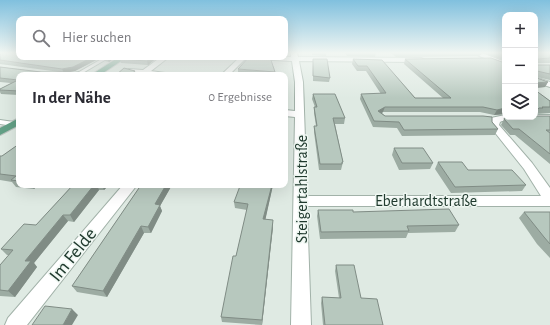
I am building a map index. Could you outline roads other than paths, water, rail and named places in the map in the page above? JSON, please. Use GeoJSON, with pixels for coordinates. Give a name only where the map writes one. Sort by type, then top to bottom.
{"type":"FeatureCollection","features":[{"type":"Feature","properties":{"kind":"main road"},"geometry":{"type":"LineString","coordinates":[[0,132],[16,122]]}},
{"type":"Feature","properties":{"kind":"street"},"geometry":{"type":"LineString","coordinates":[[129,71],[145,72],[150,68]]}},
{"type":"Feature","properties":{"kind":"street","name":"Steigertahlstraße"},"geometry":{"type":"LineString","coordinates":[[296,68],[299,82],[300,114],[301,325]]}},
{"type":"Feature","properties":{"kind":"street"},"geometry":{"type":"LineString","coordinates":[[538,80],[550,85]]}},
{"type":"Feature","properties":{"kind":"street"},"geometry":{"type":"LineString","coordinates":[[288,113],[300,114]]}},
{"type":"Feature","properties":{"kind":"street"},"geometry":{"type":"LineString","coordinates":[[550,118],[491,119],[494,125],[528,166],[550,200]]}},
{"type":"Feature","properties":{"kind":"street","name":"Im Felde"},"geometry":{"type":"LineString","coordinates":[[15,325],[75,250],[127,188]]}},
{"type":"Feature","properties":{"kind":"street","name":"Eberhardtstraße"},"geometry":{"type":"LineString","coordinates":[[301,200],[550,200]]}},
{"type":"Feature","properties":{"kind":"lane"},"geometry":{"type":"LineString","coordinates":[[0,122],[16,122]]}}]}
